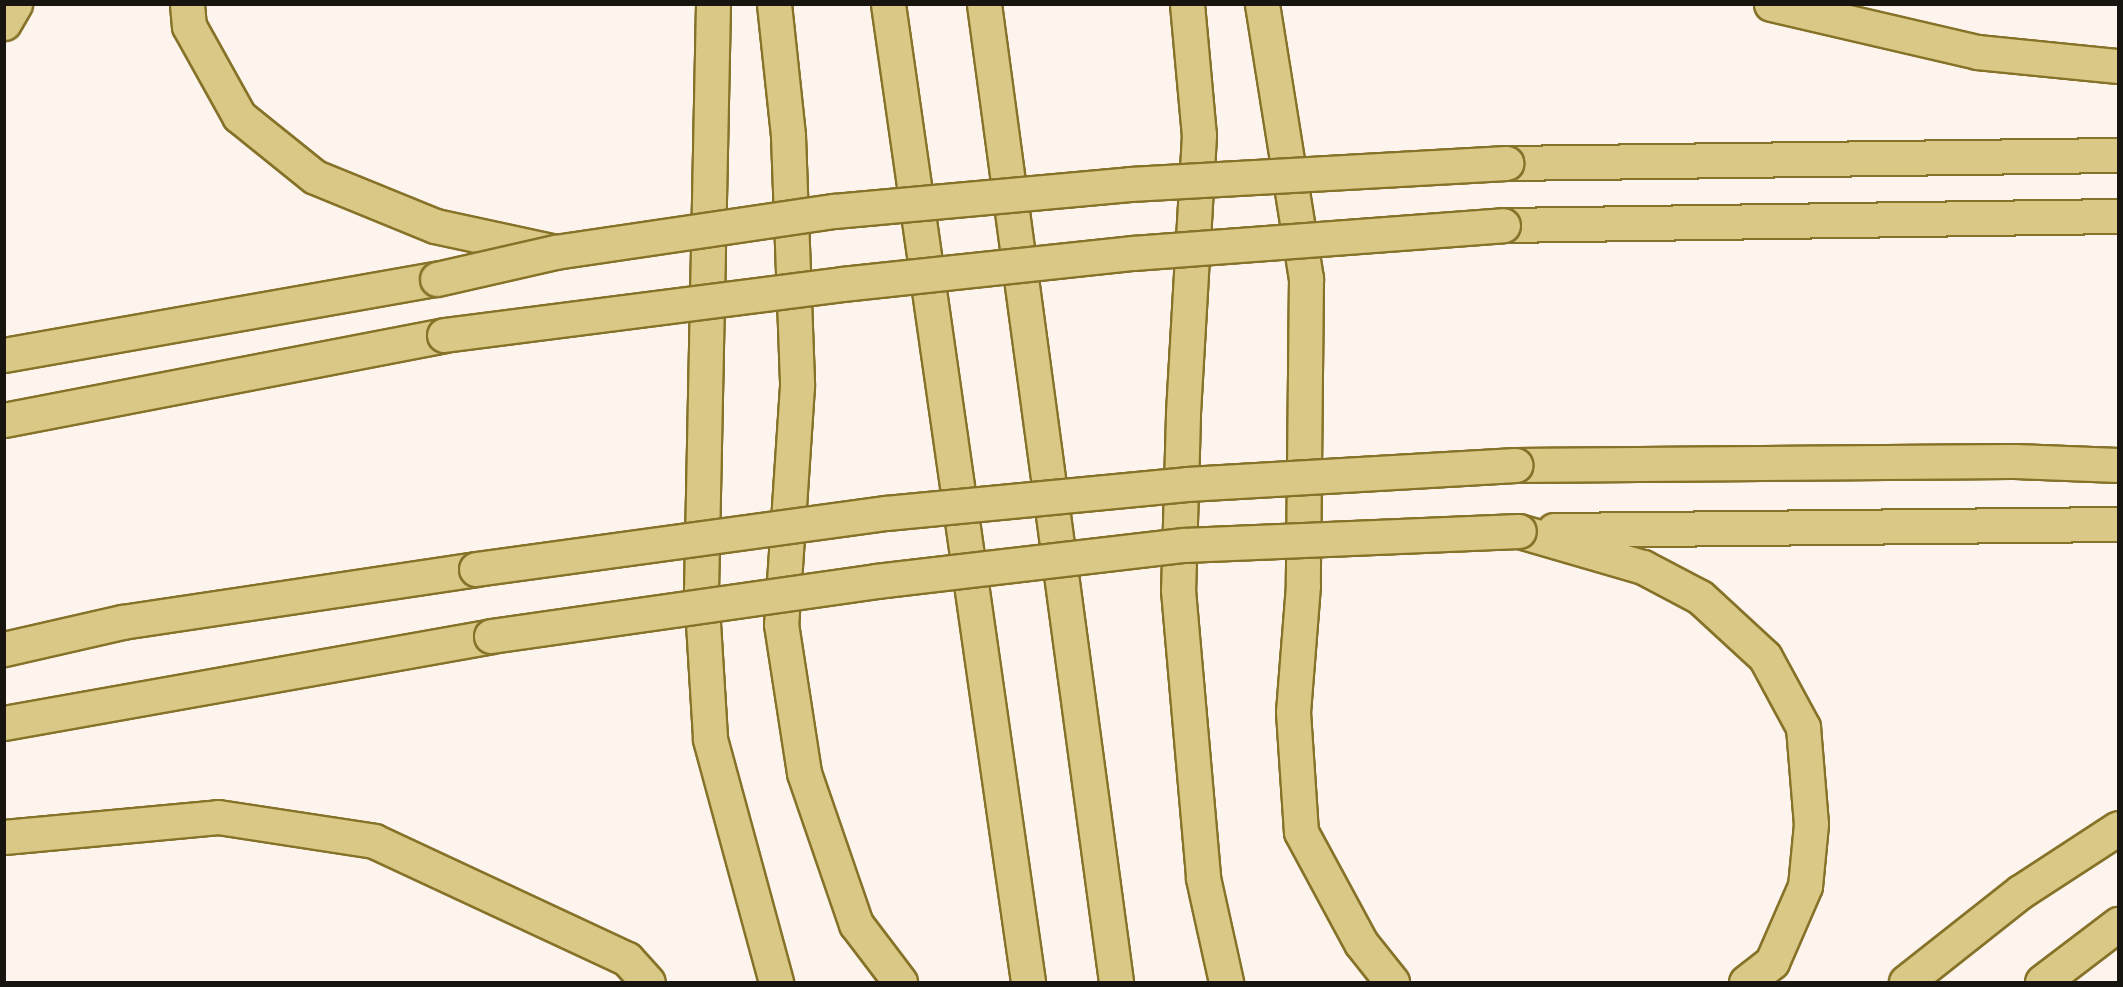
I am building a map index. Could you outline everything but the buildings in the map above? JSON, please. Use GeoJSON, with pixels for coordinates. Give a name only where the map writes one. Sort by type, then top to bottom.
{"type":"FeatureCollection","features":[{"type":"Feature","properties":{"kind":"main road"},"geometry":{"type":"LineString","coordinates":[[4,23],[15,4]]}},
{"type":"Feature","properties":{"kind":"main road"},"geometry":{"type":"LineString","coordinates":[[187,4],[189,26],[239,116],[315,177],[435,226],[555,252]]}},
{"type":"Feature","properties":{"kind":"main road"},"geometry":{"type":"LineString","coordinates":[[713,4],[701,590],[710,740],[776,982]]}},
{"type":"Feature","properties":{"kind":"main road"},"geometry":{"type":"LineString","coordinates":[[774,4],[788,136],[796,386],[781,624],[804,773],[856,924],[900,982]]}},
{"type":"Feature","properties":{"kind":"main road"},"geometry":{"type":"LineString","coordinates":[[888,4],[1028,982]]}},
{"type":"Feature","properties":{"kind":"main road"},"geometry":{"type":"LineString","coordinates":[[984,4],[1116,982]]}},
{"type":"Feature","properties":{"kind":"main road"},"geometry":{"type":"LineString","coordinates":[[1187,4],[1199,135],[1183,415],[1178,590],[1203,878],[1226,982]]}},
{"type":"Feature","properties":{"kind":"main road"},"geometry":{"type":"LineString","coordinates":[[1262,4],[1306,278],[1303,585],[1293,712],[1301,832],[1361,943],[1392,982]]}},
{"type":"Feature","properties":{"kind":"main road"},"geometry":{"type":"LineString","coordinates":[[1771,4],[1977,52],[2118,66]]}},
{"type":"Feature","properties":{"kind":"main road"},"geometry":{"type":"LineString","coordinates":[[4,355],[437,279],[555,252],[834,211],[1130,184],[1506,164],[2118,155]]}},
{"type":"Feature","properties":{"kind":"main road"},"geometry":{"type":"LineString","coordinates":[[4,420],[444,335],[842,284],[1063,260],[1503,225],[2118,216]]}},
{"type":"Feature","properties":{"kind":"main road"},"geometry":{"type":"LineString","coordinates":[[4,649],[122,622],[476,569],[886,513],[1187,484],[1515,465],[2015,461],[2118,465]]}},
{"type":"Feature","properties":{"kind":"main road"},"geometry":{"type":"LineString","coordinates":[[4,723],[491,636],[876,581],[1184,546],[1519,531],[2118,524]]}},
{"type":"Feature","properties":{"kind":"main road"},"geometry":{"type":"LineString","coordinates":[[1519,531],[1643,567],[1700,597],[1765,657],[1803,727],[1811,824],[1805,886],[1772,962],[1746,982]]}},
{"type":"Feature","properties":{"kind":"main road"},"geometry":{"type":"LineString","coordinates":[[4,837],[218,817],[374,841],[627,959],[648,982]]}},
{"type":"Feature","properties":{"kind":"main road"},"geometry":{"type":"LineString","coordinates":[[1906,982],[2020,892],[2118,828]]}},
{"type":"Feature","properties":{"kind":"main road"},"geometry":{"type":"LineString","coordinates":[[2042,982],[2118,924]]}}]}
